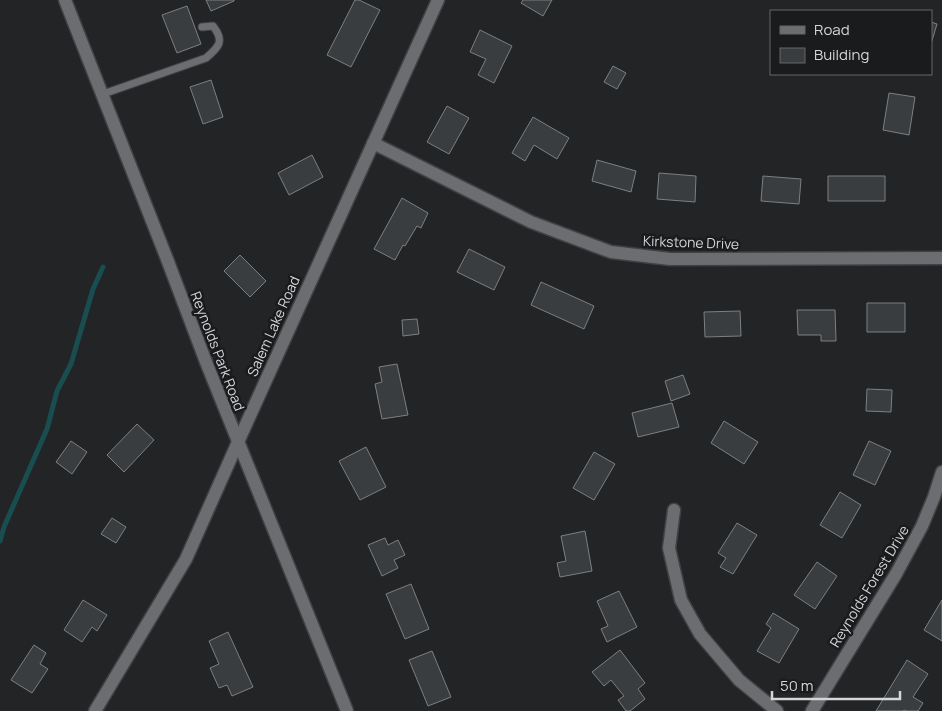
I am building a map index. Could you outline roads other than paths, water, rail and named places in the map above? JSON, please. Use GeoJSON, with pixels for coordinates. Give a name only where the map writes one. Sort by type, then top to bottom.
{"type":"FeatureCollection","features":[{"type":"Feature","properties":{"kind":"street","name":"Reynolds Park Road"},"geometry":{"type":"LineString","coordinates":[[65,0],[206,362],[347,711]]}},
{"type":"Feature","properties":{"kind":"street","name":"Salem Lake Road"},"geometry":{"type":"LineString","coordinates":[[96,711],[186,559],[438,0]]}},
{"type":"Feature","properties":{"kind":"street","name":"Kirkstone Drive"},"geometry":{"type":"LineString","coordinates":[[373,143],[531,222],[611,252],[670,259],[942,258]]}},
{"type":"Feature","properties":{"kind":"street","name":"Reynolds Forest Drive"},"geometry":{"type":"LineString","coordinates":[[812,711],[896,574],[922,526],[934,498],[942,472]]}},
{"type":"Feature","properties":{"kind":"street"},"geometry":{"type":"LineString","coordinates":[[674,510],[669,548],[680,600],[700,634],[740,680],[777,711]]}},
{"type":"Feature","properties":{"kind":"lane"},"geometry":{"type":"LineString","coordinates":[[103,94],[206,58],[214,52],[219,44],[219,33],[213,26],[202,27]]}},
{"type":"Feature","properties":{"kind":"waterway"},"geometry":{"type":"LineString","coordinates":[[0,541],[4,527],[47,429],[57,391],[71,364],[93,289],[103,267]]}}]}
